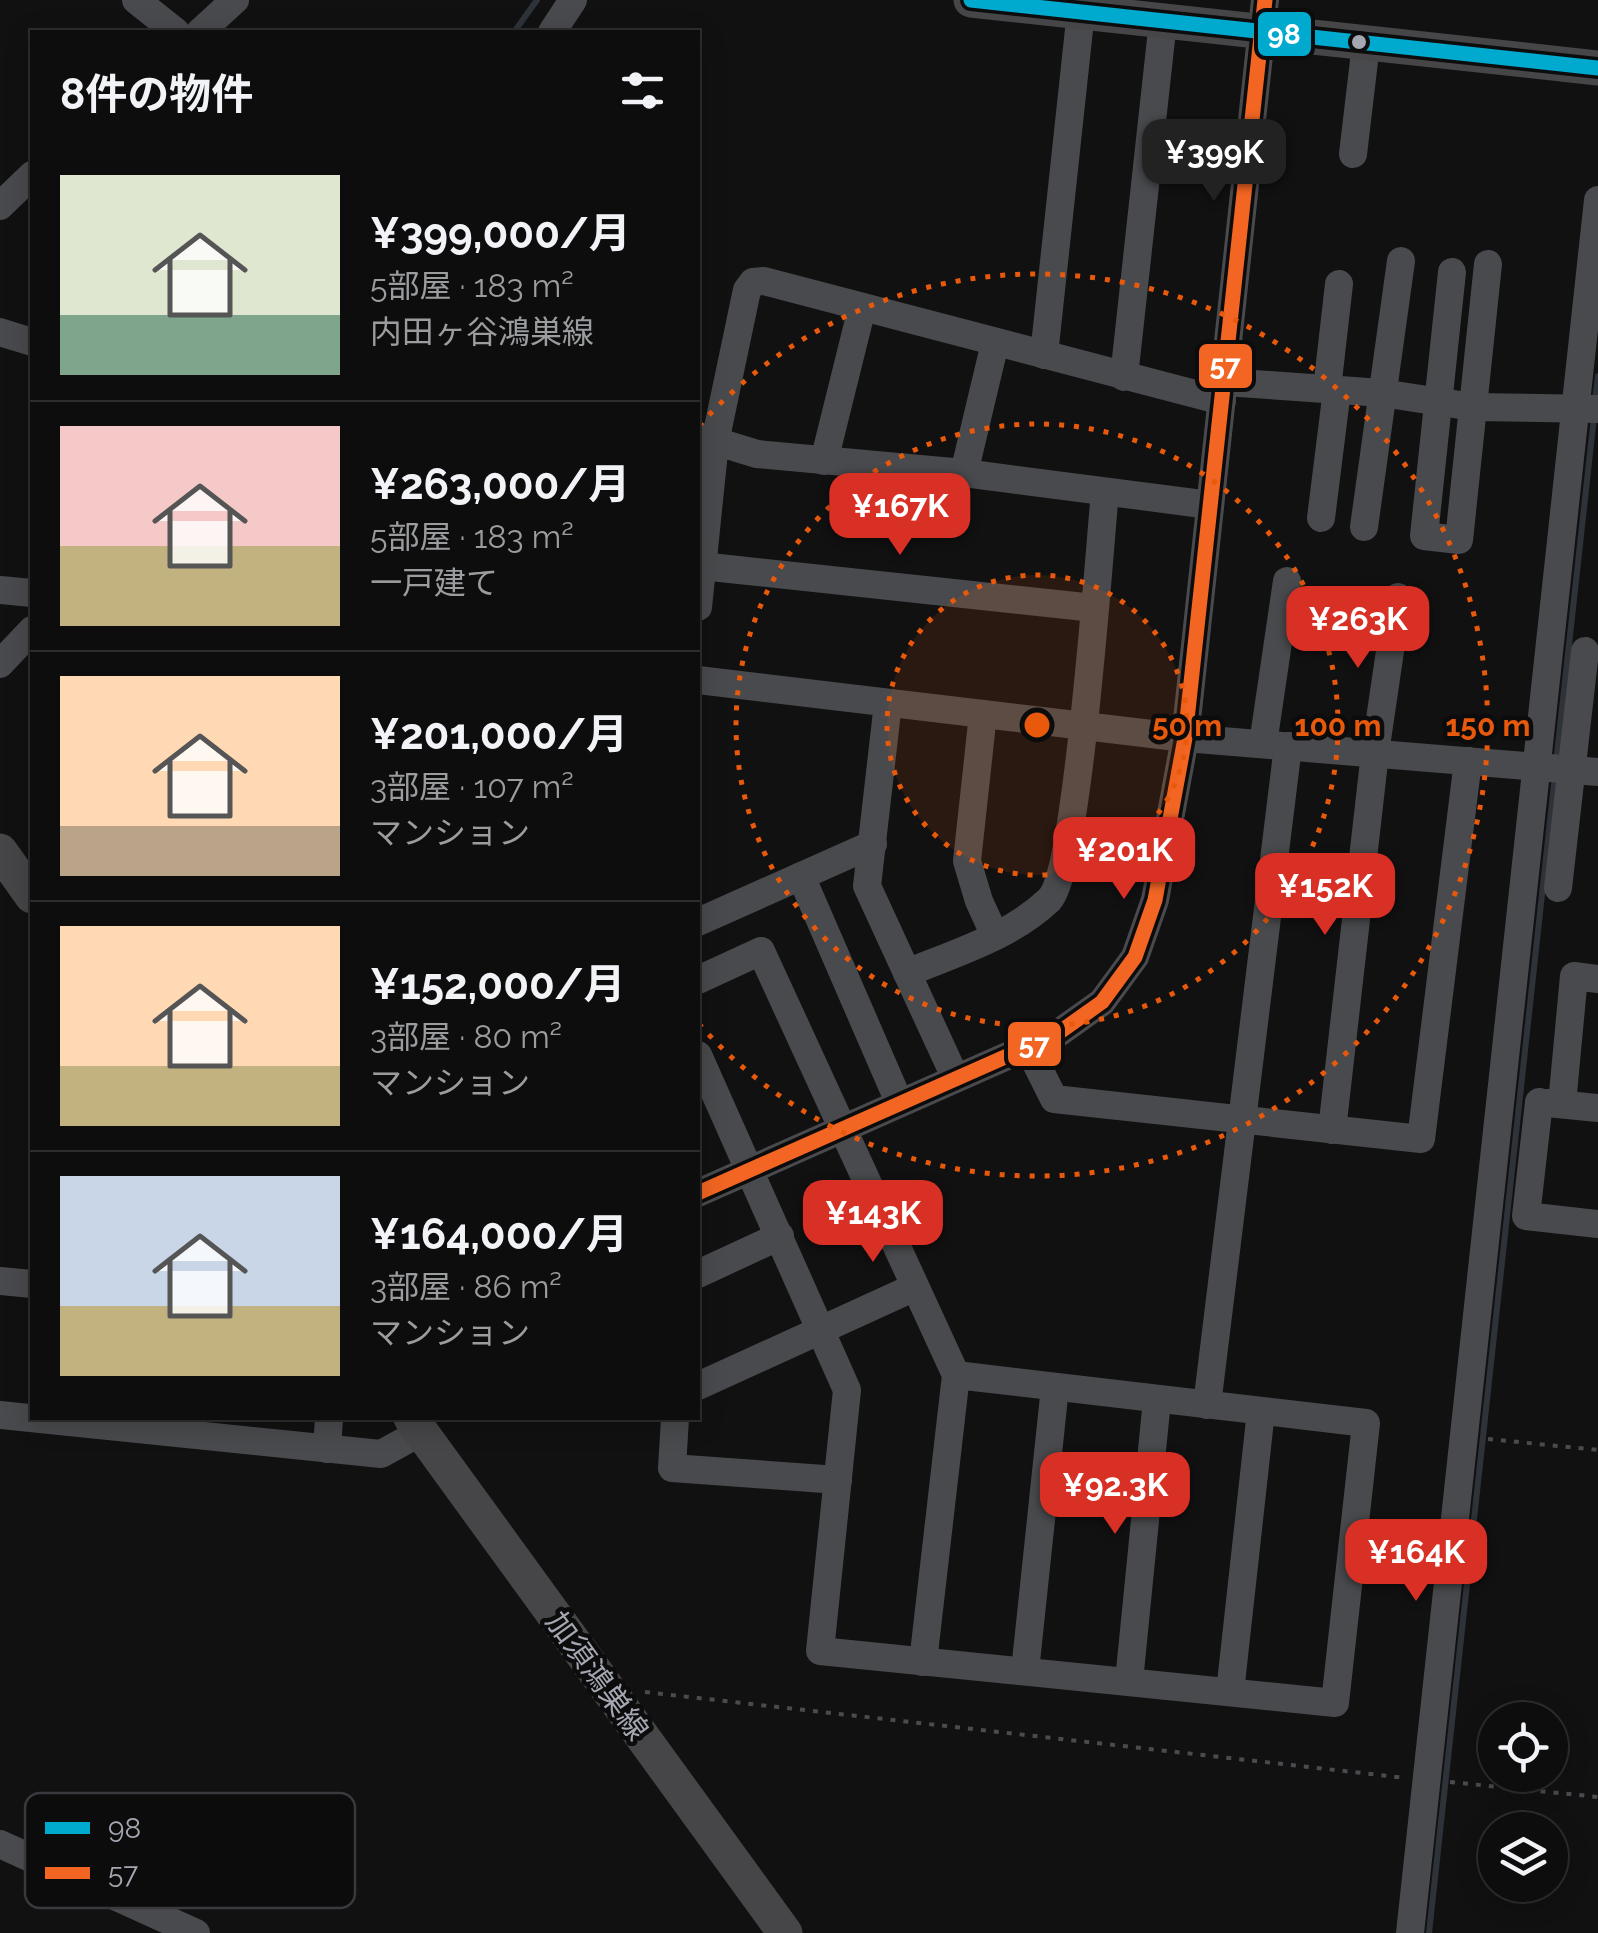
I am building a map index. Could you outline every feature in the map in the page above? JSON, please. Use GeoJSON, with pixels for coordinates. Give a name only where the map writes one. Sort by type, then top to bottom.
{"type":"FeatureCollection","features":[{"type":"Feature","properties":{"kind":"main road"},"geometry":{"type":"LineString","coordinates":[[971,0],[1163,21],[1263,16],[1366,44],[1598,68]]}},
{"type":"Feature","properties":{"kind":"main road"},"geometry":{"type":"LineString","coordinates":[[3,860],[30,894]]}},
{"type":"Feature","properties":{"kind":"main road","name":"加須鴻巣線"},"geometry":{"type":"LineString","coordinates":[[416,1425],[785,1933]]}},
{"type":"Feature","properties":{"kind":"street"},"geometry":{"type":"LineString","coordinates":[[136,0],[174,30]]}},
{"type":"Feature","properties":{"kind":"street"},"geometry":{"type":"LineString","coordinates":[[202,30],[235,0]]}},
{"type":"Feature","properties":{"kind":"street"},"geometry":{"type":"LineString","coordinates":[[553,30],[572,0]]}},
{"type":"Feature","properties":{"kind":"street"},"geometry":{"type":"LineString","coordinates":[[1044,355],[1081,11]]}},
{"type":"Feature","properties":{"kind":"street"},"geometry":{"type":"LineString","coordinates":[[700,1192],[1057,1034],[1102,1002],[1135,958],[1156,900],[1185,738],[1263,16]]}},
{"type":"Feature","properties":{"kind":"street"},"geometry":{"type":"LineString","coordinates":[[1124,376],[1163,21]]}},
{"type":"Feature","properties":{"kind":"street"},"geometry":{"type":"LineString","coordinates":[[1353,154],[1366,44]]}},
{"type":"Feature","properties":{"kind":"street"},"geometry":{"type":"LineString","coordinates":[[1410,1933],[1536,767],[1587,408],[1598,200]]}},
{"type":"Feature","properties":{"kind":"street"},"geometry":{"type":"LineString","coordinates":[[1364,527],[1401,261]]}},
{"type":"Feature","properties":{"kind":"street"},"geometry":{"type":"LineString","coordinates":[[1452,272],[1424,536],[1460,540],[1488,264]]}},
{"type":"Feature","properties":{"kind":"street"},"geometry":{"type":"LineString","coordinates":[[700,580],[706,439],[747,290],[754,282],[764,280],[1124,376],[1224,392],[1332,390],[1382,393],[1473,407],[1587,408]]}},
{"type":"Feature","properties":{"kind":"street"},"geometry":{"type":"LineString","coordinates":[[1321,518],[1338,284]]}},
{"type":"Feature","properties":{"kind":"street"},"geometry":{"type":"LineString","coordinates":[[824,461],[862,308]]}},
{"type":"Feature","properties":{"kind":"street"},"geometry":{"type":"LineString","coordinates":[[0,332],[30,341]]}},
{"type":"Feature","properties":{"kind":"street"},"geometry":{"type":"LineString","coordinates":[[964,473],[996,342]]}},
{"type":"Feature","properties":{"kind":"street"},"geometry":{"type":"LineString","coordinates":[[706,439],[757,454],[964,473],[1210,505]]}},
{"type":"Feature","properties":{"kind":"street"},"geometry":{"type":"LineString","coordinates":[[907,973],[1010,930],[1052,897],[1066,859],[1105,492]]}},
{"type":"Feature","properties":{"kind":"street"},"geometry":{"type":"LineString","coordinates":[[701,566],[1094,608]]}},
{"type":"Feature","properties":{"kind":"street"},"geometry":{"type":"LineString","coordinates":[[1207,1405],[1242,1121],[1276,746],[1286,580]]}},
{"type":"Feature","properties":{"kind":"street"},"geometry":{"type":"LineString","coordinates":[[0,590],[30,593]]}},
{"type":"Feature","properties":{"kind":"street"},"geometry":{"type":"LineString","coordinates":[[1332,1130],[1375,753],[1398,597]]}},
{"type":"Feature","properties":{"kind":"street"},"geometry":{"type":"LineString","coordinates":[[0,664],[30,632]]}},
{"type":"Feature","properties":{"kind":"street"},"geometry":{"type":"LineString","coordinates":[[1558,888],[1585,771],[1585,651]]}},
{"type":"Feature","properties":{"kind":"street"},"geometry":{"type":"LineString","coordinates":[[700,680],[1185,738],[1585,771]]}},
{"type":"Feature","properties":{"kind":"street"},"geometry":{"type":"LineString","coordinates":[[888,703],[867,886],[954,1077]]}},
{"type":"Feature","properties":{"kind":"street"},"geometry":{"type":"LineString","coordinates":[[983,714],[967,860],[979,901],[996,936]]}},
{"type":"Feature","properties":{"kind":"street"},"geometry":{"type":"LineString","coordinates":[[1028,1047],[1054,1099],[1421,1139],[1468,761]]}},
{"type":"Feature","properties":{"kind":"street"},"geometry":{"type":"LineString","coordinates":[[700,921],[873,844]]}},
{"type":"Feature","properties":{"kind":"street"},"geometry":{"type":"LineString","coordinates":[[801,876],[898,1102]]}},
{"type":"Feature","properties":{"kind":"street"},"geometry":{"type":"LineString","coordinates":[[700,979],[761,951],[956,1376],[923,1662]]}},
{"type":"Feature","properties":{"kind":"street"},"geometry":{"type":"LineString","coordinates":[[1598,978],[1574,976],[1526,1216],[1598,1224]]}},
{"type":"Feature","properties":{"kind":"street"},"geometry":{"type":"LineString","coordinates":[[700,1058],[847,1390],[820,1651],[1336,1704],[1366,1423],[956,1376]]}},
{"type":"Feature","properties":{"kind":"street"},"geometry":{"type":"LineString","coordinates":[[1501,1098],[1598,1108]]}},
{"type":"Feature","properties":{"kind":"street"},"geometry":{"type":"LineString","coordinates":[[700,1273],[780,1236]]}},
{"type":"Feature","properties":{"kind":"street"},"geometry":{"type":"LineString","coordinates":[[0,1281],[30,1284]]}},
{"type":"Feature","properties":{"kind":"street"},"geometry":{"type":"LineString","coordinates":[[700,1385],[915,1287]]}},
{"type":"Feature","properties":{"kind":"street"},"geometry":{"type":"LineString","coordinates":[[1025,1671],[1055,1387]]}},
{"type":"Feature","properties":{"kind":"street"},"geometry":{"type":"LineString","coordinates":[[1130,1681],[1158,1400]]}},
{"type":"Feature","properties":{"kind":"street"},"geometry":{"type":"LineString","coordinates":[[1230,1692],[1261,1411]]}},
{"type":"Feature","properties":{"kind":"street"},"geometry":{"type":"LineString","coordinates":[[0,1415],[30,1417]]}},
{"type":"Feature","properties":{"kind":"street"},"geometry":{"type":"LineString","coordinates":[[68,1420],[242,1429],[327,1449],[381,1454],[416,1425]]}},
{"type":"Feature","properties":{"kind":"street"},"geometry":{"type":"LineString","coordinates":[[327,1449],[328,1420]]}},
{"type":"Feature","properties":{"kind":"street"},"geometry":{"type":"LineString","coordinates":[[675,1420],[672,1468],[838,1480]]}},
{"type":"Feature","properties":{"kind":"street"},"geometry":{"type":"LineString","coordinates":[[0,1844],[25,1855]]}},
{"type":"Feature","properties":{"kind":"street"},"geometry":{"type":"LineString","coordinates":[[141,1908],[196,1933]]}},
{"type":"Feature","properties":{"kind":"path"},"geometry":{"type":"LineString","coordinates":[[1464,1433],[1493,1440],[1598,1450]]}},
{"type":"Feature","properties":{"kind":"path"},"geometry":{"type":"LineString","coordinates":[[612,1696],[630,1690],[1598,1797]]}},
{"type":"Feature","properties":{"kind":"waterway"},"geometry":{"type":"LineString","coordinates":[[515,30],[537,0]]}},
{"type":"Feature","properties":{"kind":"waterway"},"geometry":{"type":"LineString","coordinates":[[1595,400],[1598,376]]}},
{"type":"Feature","properties":{"kind":"waterway"},"geometry":{"type":"LineString","coordinates":[[1556,763],[1594,417]]}},
{"type":"Feature","properties":{"kind":"waterway"},"geometry":{"type":"LineString","coordinates":[[1429,1933],[1555,775]]}},
{"type":"Feature","properties":{"kind":"transit line","name":"98"},"geometry":{"type":"LineString","coordinates":[[971,0],[1598,68]]}},
{"type":"Feature","properties":{"kind":"transit line","name":"57"},"geometry":{"type":"LineString","coordinates":[[700,1192],[1057,1034],[1102,1002],[1135,957],[1155,900],[1185,738],[1265,0]]}}]}
